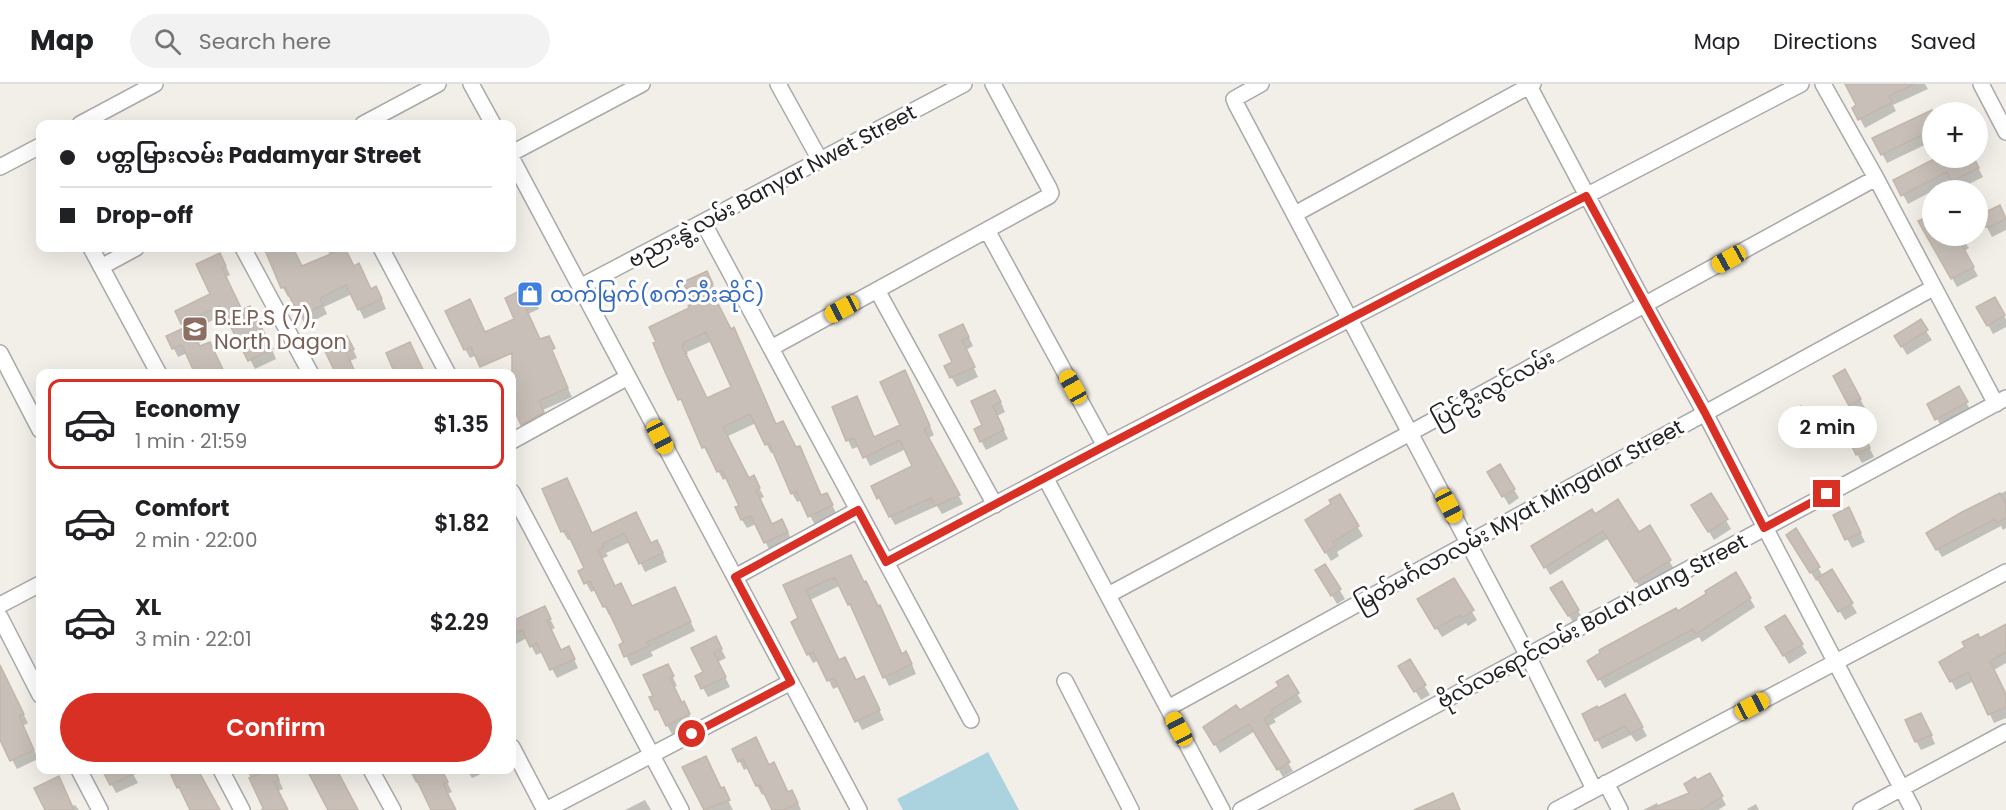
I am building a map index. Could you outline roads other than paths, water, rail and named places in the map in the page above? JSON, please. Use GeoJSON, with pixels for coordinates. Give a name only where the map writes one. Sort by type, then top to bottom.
{"type":"FeatureCollection","features":[{"type":"Feature","properties":{"kind":"street"},"geometry":{"type":"LineString","coordinates":[[88,120],[155,84]]}},
{"type":"Feature","properties":{"kind":"street"},"geometry":{"type":"LineString","coordinates":[[370,120],[438,84]]}},
{"type":"Feature","properties":{"kind":"street"},"geometry":{"type":"LineString","coordinates":[[471,84],[491,120]]}},
{"type":"Feature","properties":{"kind":"street"},"geometry":{"type":"LineString","coordinates":[[778,84],[820,160]]}},
{"type":"Feature","properties":{"kind":"street","name":"ဗညားနွဲ့လမ်း Banyar Nwet Street"},"geometry":{"type":"LineString","coordinates":[[580,287],[964,84]]}},
{"type":"Feature","properties":{"kind":"street"},"geometry":{"type":"LineString","coordinates":[[771,348],[1049,196],[1051,193],[993,84]]}},
{"type":"Feature","properties":{"kind":"street"},"geometry":{"type":"LineString","coordinates":[[1260,84],[1234,99],[1528,656],[1600,786],[1620,810]]}},
{"type":"Feature","properties":{"kind":"street"},"geometry":{"type":"LineString","coordinates":[[886,562],[1801,84]]}},
{"type":"Feature","properties":{"kind":"street"},"geometry":{"type":"LineString","coordinates":[[1823,84],[1876,178],[1933,288],[2001,401]]}},
{"type":"Feature","properties":{"kind":"street"},"geometry":{"type":"LineString","coordinates":[[1981,84],[2006,132]]}},
{"type":"Feature","properties":{"kind":"street"},"geometry":{"type":"LineString","coordinates":[[516,151],[638,85]]}},
{"type":"Feature","properties":{"kind":"street"},"geometry":{"type":"LineString","coordinates":[[1295,214],[1530,85],[1586,196],[1705,413],[1913,810]]}},
{"type":"Feature","properties":{"kind":"street"},"geometry":{"type":"LineString","coordinates":[[0,167],[36,151]]}},
{"type":"Feature","properties":{"kind":"street"},"geometry":{"type":"LineString","coordinates":[[516,167],[859,810]]}},
{"type":"Feature","properties":{"kind":"street","name":"ပြင်ဦးလွင်လမ်း"},"geometry":{"type":"LineString","coordinates":[[1108,595],[1876,178]]}},
{"type":"Feature","properties":{"kind":"street"},"geometry":{"type":"LineString","coordinates":[[704,222],[970,720]]}},
{"type":"Feature","properties":{"kind":"street"},"geometry":{"type":"LineString","coordinates":[[987,230],[1105,446]]}},
{"type":"Feature","properties":{"kind":"street"},"geometry":{"type":"LineString","coordinates":[[93,252],[156,369]]}},
{"type":"Feature","properties":{"kind":"street"},"geometry":{"type":"LineString","coordinates":[[101,267],[129,252]]}},
{"type":"Feature","properties":{"kind":"street"},"geometry":{"type":"LineString","coordinates":[[245,252],[308,369]]}},
{"type":"Feature","properties":{"kind":"street"},"geometry":{"type":"LineString","coordinates":[[383,252],[445,369]]}},
{"type":"Feature","properties":{"kind":"street","name":"မြတ်မင်္ဂလာလမ်း Myat Mingalar Street"},"geometry":{"type":"LineString","coordinates":[[1168,708],[1933,288]]}},
{"type":"Feature","properties":{"kind":"street"},"geometry":{"type":"LineString","coordinates":[[877,290],[995,505]]}},
{"type":"Feature","properties":{"kind":"street"},"geometry":{"type":"LineString","coordinates":[[0,353],[36,422]]}},
{"type":"Feature","properties":{"kind":"street"},"geometry":{"type":"LineString","coordinates":[[516,439],[628,377]]}},
{"type":"Feature","properties":{"kind":"street","name":"ဗိုလ်လရောင်လမ်း BoLaYaung Street"},"geometry":{"type":"LineString","coordinates":[[1241,810],[2001,401]]}},
{"type":"Feature","properties":{"kind":"street"},"geometry":{"type":"LineString","coordinates":[[1046,478],[1222,810]]}},
{"type":"Feature","properties":{"kind":"street"},"geometry":{"type":"LineString","coordinates":[[516,500],[681,810]]}},
{"type":"Feature","properties":{"kind":"street"},"geometry":{"type":"LineString","coordinates":[[735,577],[858,510]]}},
{"type":"Feature","properties":{"kind":"street"},"geometry":{"type":"LineString","coordinates":[[1556,810],[2006,572]]}},
{"type":"Feature","properties":{"kind":"street"},"geometry":{"type":"LineString","coordinates":[[0,605],[36,586]]}},
{"type":"Feature","properties":{"kind":"street"},"geometry":{"type":"LineString","coordinates":[[0,617],[36,687]]}},
{"type":"Feature","properties":{"kind":"street"},"geometry":{"type":"LineString","coordinates":[[1065,681],[1131,810]]}},
{"type":"Feature","properties":{"kind":"street"},"geometry":{"type":"LineString","coordinates":[[516,754],[546,810],[791,682]]}},
{"type":"Feature","properties":{"kind":"street"},"geometry":{"type":"LineString","coordinates":[[1861,810],[2006,732]]}},
{"type":"Feature","properties":{"kind":"street"},"geometry":{"type":"LineString","coordinates":[[81,774],[100,810]]}},
{"type":"Feature","properties":{"kind":"street"},"geometry":{"type":"LineString","coordinates":[[223,774],[242,810]]}},
{"type":"Feature","properties":{"kind":"street"},"geometry":{"type":"LineString","coordinates":[[373,774],[393,810]]}},
{"type":"Feature","properties":{"kind":"water"},"geometry":{"type":"Polygon","coordinates":[[[988,752],[1019,810],[903,810],[897,799],[988,752]]]}},
{"type":"Feature","properties":{"kind":"place","name":"ထက်မြက်(စက်ဘီးဆိုင်)"},"geometry":{"type":"Point","coordinates":[530,294]}},
{"type":"Feature","properties":{"kind":"place","name":"B.E.P.S (7), North Dagon"},"geometry":{"type":"Point","coordinates":[195,329]}}]}
